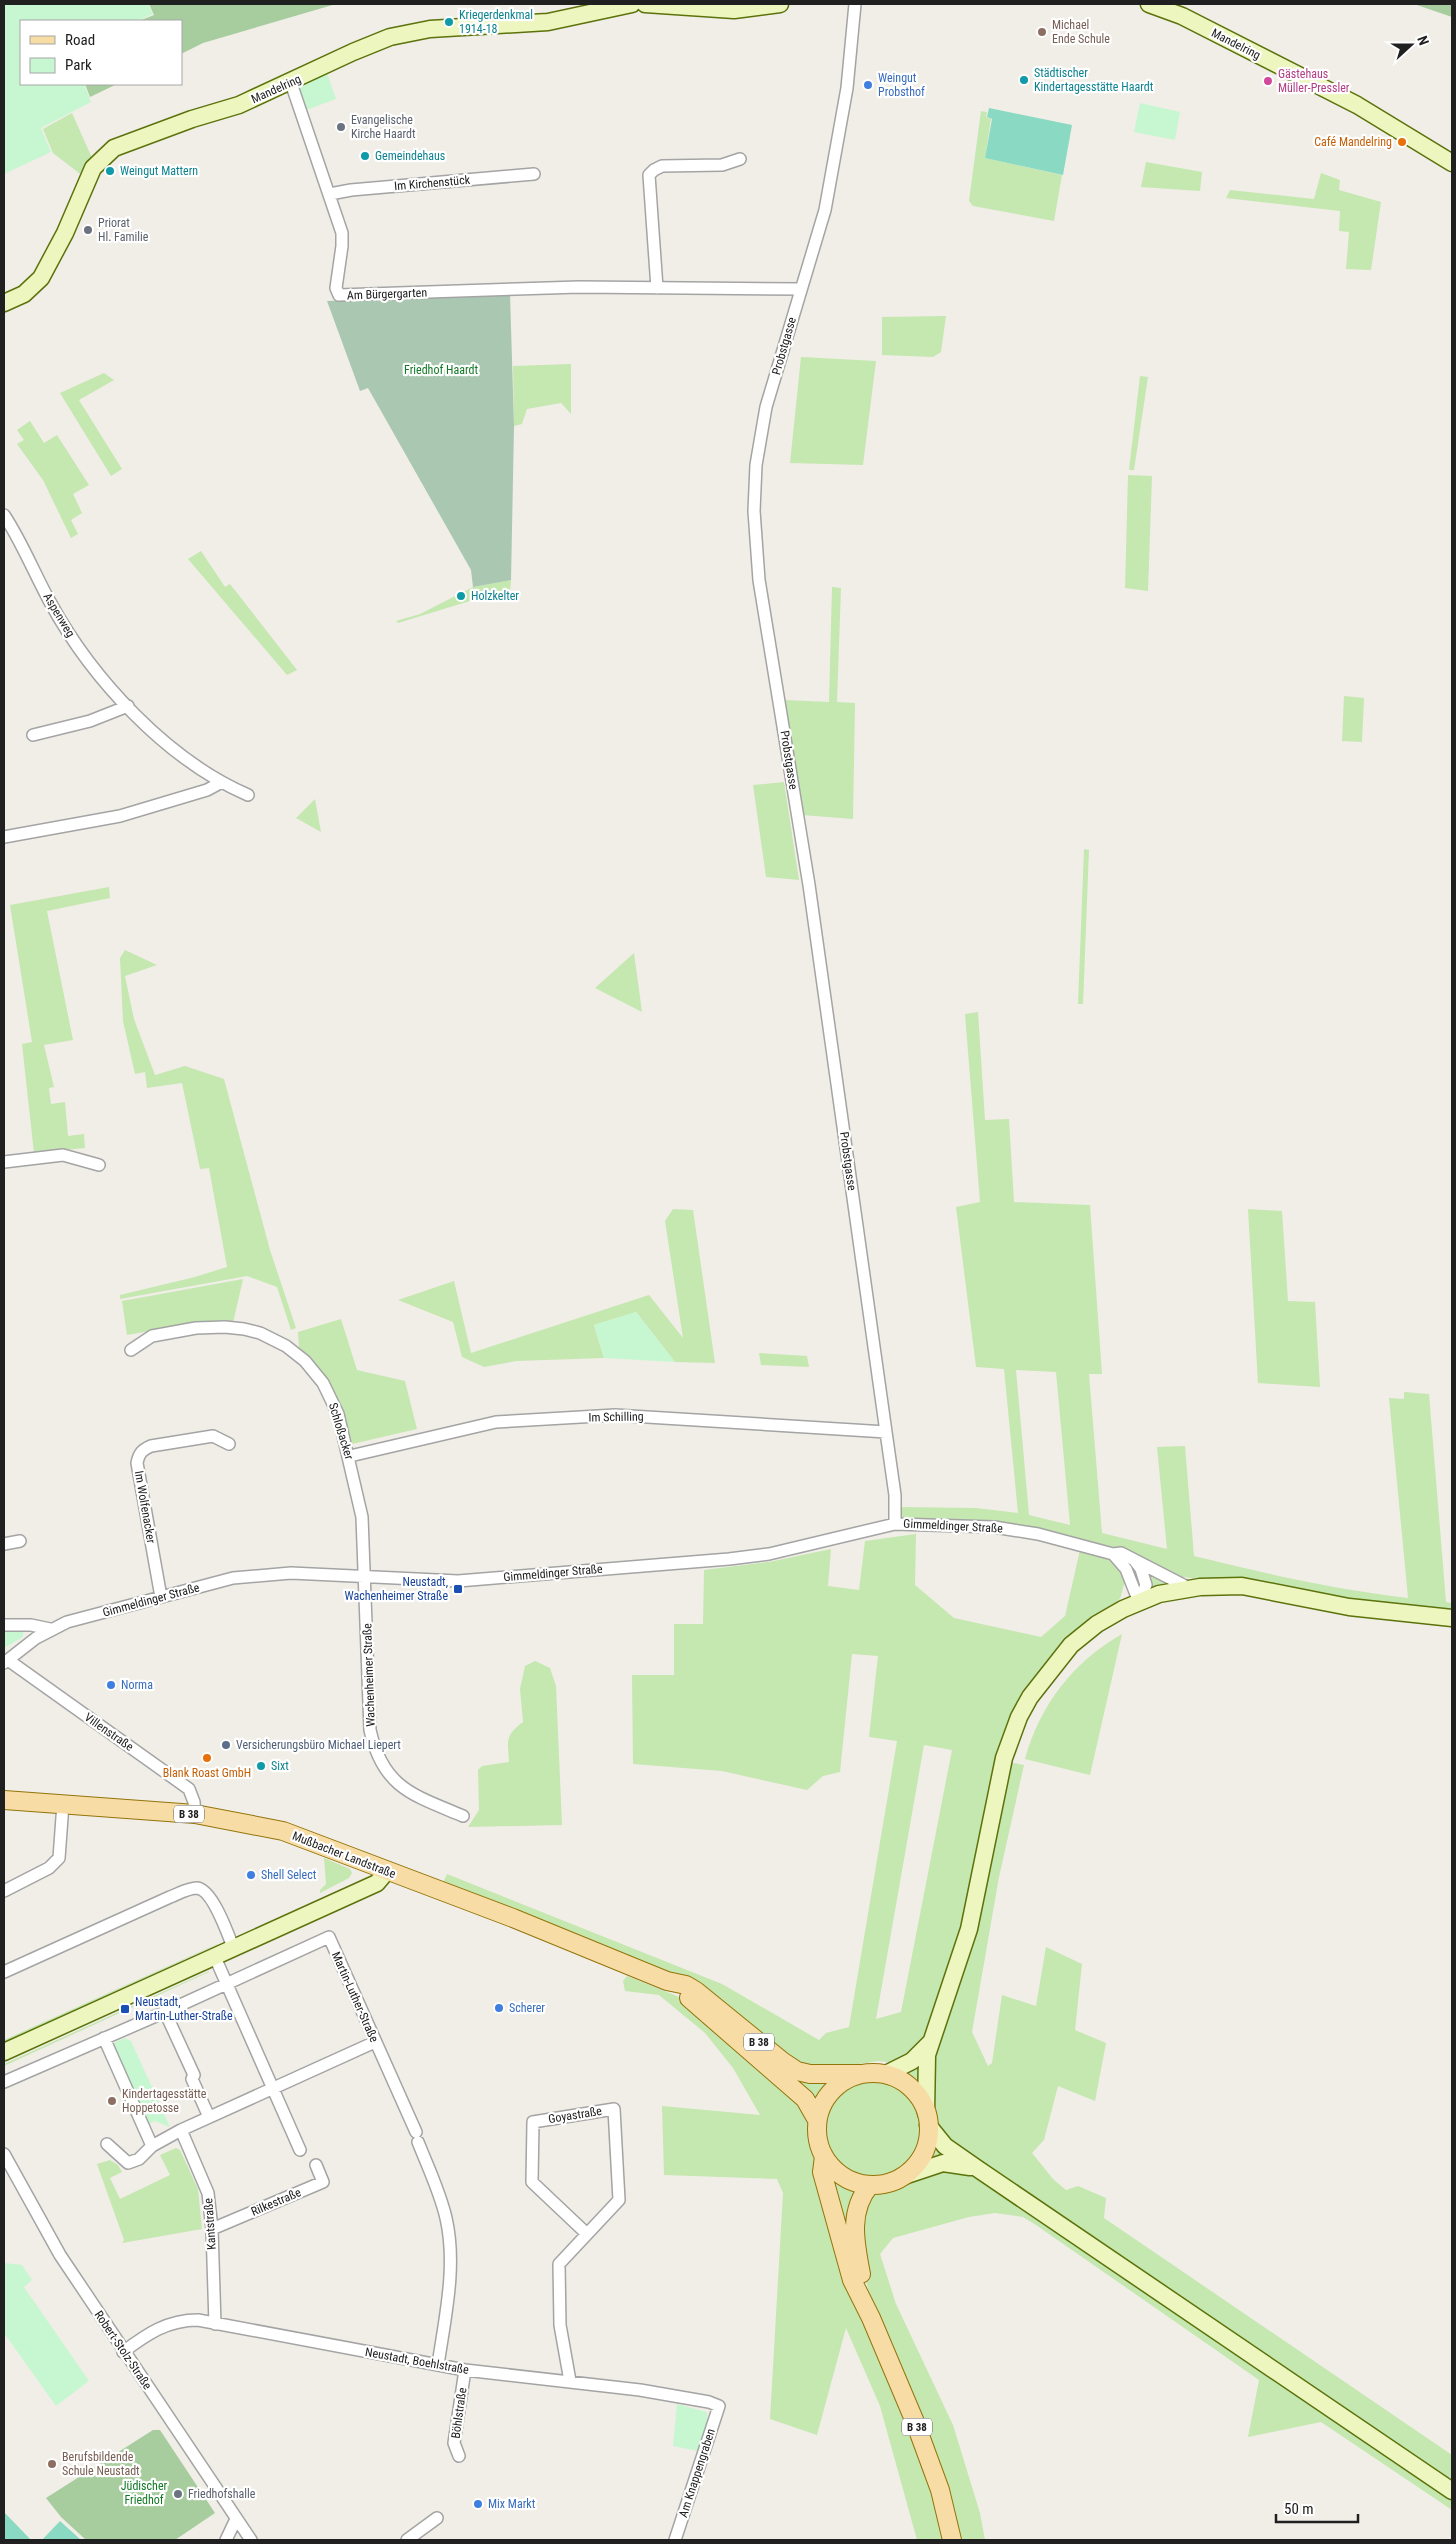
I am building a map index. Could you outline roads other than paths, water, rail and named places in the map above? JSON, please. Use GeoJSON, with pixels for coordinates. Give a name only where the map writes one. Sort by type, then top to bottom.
{"type":"FeatureCollection","features":[{"type":"Feature","properties":{"kind":"main road","name":"Mußbacher Landstraße"},"geometry":{"type":"LineString","coordinates":[[4,1800],[195,1814],[283,1831],[513,1918],[667,1981]]}},
{"type":"Feature","properties":{"kind":"main road","name":"B 38"},"geometry":{"type":"LineString","coordinates":[[667,1981],[686,1985],[696,1990],[782,2062],[797,2071],[810,2074],[860,2074]]}},
{"type":"Feature","properties":{"kind":"main road","name":"B 38"},"geometry":{"type":"LineString","coordinates":[[667,1981],[801,2095],[818,2120]]}},
{"type":"Feature","properties":{"kind":"main road"},"geometry":{"type":"LineString","coordinates":[[860,2074],[886,2074],[909,2086],[921,2101],[927,2119],[928,2140],[921,2157],[912,2169],[901,2177],[888,2183],[870,2185],[858,2183],[842,2176],[824,2156],[818,2138],[818,2120],[821,2108],[830,2093],[843,2081],[860,2074]]}},
{"type":"Feature","properties":{"kind":"main road","name":"B 38"},"geometry":{"type":"LineString","coordinates":[[824,2156],[822,2172],[852,2280],[871,2318],[940,2490],[952,2540]]}},
{"type":"Feature","properties":{"kind":"main road","name":"B 38"},"geometry":{"type":"LineString","coordinates":[[870,2185],[858,2204],[855,2225],[858,2262],[871,2318]]}},
{"type":"Feature","properties":{"kind":"street","name":"Mandelring"},"geometry":{"type":"LineString","coordinates":[[4,303],[24,294],[41,278],[65,233],[93,168],[102,157],[114,148],[192,119],[239,105],[291,83],[371,44],[412,32],[548,22],[632,4]]}},
{"type":"Feature","properties":{"kind":"street"},"geometry":{"type":"LineString","coordinates":[[645,4],[734,10],[780,4]]}},
{"type":"Feature","properties":{"kind":"street","name":"Probstgasse"},"geometry":{"type":"LineString","coordinates":[[855,4],[847,88],[818,238],[800,289],[771,389],[760,437],[754,484],[755,539],[759,580],[809,885],[895,1495],[895,1524]]}},
{"type":"Feature","properties":{"kind":"street","name":"Mandelring"},"geometry":{"type":"LineString","coordinates":[[1149,4],[1182,16],[1357,105],[1452,163]]}},
{"type":"Feature","properties":{"kind":"street","name":"Am Bürgergarten"},"geometry":{"type":"LineString","coordinates":[[291,83],[342,233],[336,288],[342,296],[477,290],[800,289]]}},
{"type":"Feature","properties":{"kind":"street"},"geometry":{"type":"LineString","coordinates":[[657,288],[649,176],[654,170],[662,166],[722,165],[740,159]]}},
{"type":"Feature","properties":{"kind":"street","name":"Im Kirchenstück"},"geometry":{"type":"LineString","coordinates":[[330,194],[351,190],[534,174]]}},
{"type":"Feature","properties":{"kind":"street","name":"Aspenweg"},"geometry":{"type":"LineString","coordinates":[[4,515],[63,624],[102,679],[168,744],[220,783],[248,795]]}},
{"type":"Feature","properties":{"kind":"street"},"geometry":{"type":"LineString","coordinates":[[32,735],[90,721],[128,706]]}},
{"type":"Feature","properties":{"kind":"street"},"geometry":{"type":"LineString","coordinates":[[4,837],[120,816],[207,790],[220,783]]}},
{"type":"Feature","properties":{"kind":"street"},"geometry":{"type":"LineString","coordinates":[[4,1162],[63,1155],[99,1165]]}},
{"type":"Feature","properties":{"kind":"street","name":"Schloßacker"},"geometry":{"type":"LineString","coordinates":[[131,1350],[152,1336],[196,1328],[225,1327],[244,1329],[274,1340],[286,1346],[305,1361],[323,1383],[338,1414],[350,1456],[362,1517],[365,1576]]}},
{"type":"Feature","properties":{"kind":"street","name":"Im Schilling"},"geometry":{"type":"LineString","coordinates":[[350,1456],[496,1422],[616,1415],[886,1432]]}},
{"type":"Feature","properties":{"kind":"street","name":"Im Wolfenacker"},"geometry":{"type":"LineString","coordinates":[[161,1597],[136,1463],[138,1455],[151,1446],[213,1436],[229,1444]]}},
{"type":"Feature","properties":{"kind":"street","name":"Gimmeldinger Straße"},"geometry":{"type":"LineString","coordinates":[[6,1661],[50,1629],[67,1622],[233,1578],[291,1573],[458,1581],[729,1559],[769,1554],[895,1524],[994,1527],[1038,1534],[1113,1554],[1121,1553],[1189,1588]]}},
{"type":"Feature","properties":{"kind":"street"},"geometry":{"type":"LineString","coordinates":[[4,1544],[20,1541]]}},
{"type":"Feature","properties":{"kind":"street"},"geometry":{"type":"LineString","coordinates":[[1113,1554],[1126,1569],[1139,1602]]}},
{"type":"Feature","properties":{"kind":"street"},"geometry":{"type":"LineString","coordinates":[[1135,1560],[1141,1569],[1146,1585],[1139,1602]]}},
{"type":"Feature","properties":{"kind":"street","name":"Wachenheimer Straße"},"geometry":{"type":"LineString","coordinates":[[365,1576],[370,1730],[374,1748],[388,1773],[404,1790],[413,1796],[462,1816]]}},
{"type":"Feature","properties":{"kind":"street"},"geometry":{"type":"LineString","coordinates":[[1452,1618],[1349,1607],[1242,1586],[1189,1588],[1174,1590],[1139,1602],[1110,1616],[1071,1645],[1043,1679],[1019,1717],[1004,1758],[969,1929],[930,2043],[926,2062],[927,2119],[945,2146],[1452,2491]]}},
{"type":"Feature","properties":{"kind":"street"},"geometry":{"type":"LineString","coordinates":[[4,1625],[31,1625],[50,1629]]}},
{"type":"Feature","properties":{"kind":"street","name":"Villenstraße"},"geometry":{"type":"LineString","coordinates":[[6,1661],[189,1789],[194,1802],[195,1814]]}},
{"type":"Feature","properties":{"kind":"street"},"geometry":{"type":"LineString","coordinates":[[4,1891],[49,1868],[59,1858],[63,1804]]}},
{"type":"Feature","properties":{"kind":"street"},"geometry":{"type":"LineString","coordinates":[[4,2052],[377,1882],[387,1871]]}},
{"type":"Feature","properties":{"kind":"street"},"geometry":{"type":"LineString","coordinates":[[4,1972],[170,1897],[196,1888],[202,1889],[210,1896],[233,1947]]}},
{"type":"Feature","properties":{"kind":"street","name":"Martin-Luther-Straße"},"geometry":{"type":"LineString","coordinates":[[4,2082],[165,2012],[329,1937],[417,2137],[439,2194],[446,2219],[451,2280],[438,2365]]}},
{"type":"Feature","properties":{"kind":"street"},"geometry":{"type":"LineString","coordinates":[[214,1955],[274,2087],[300,2150]]}},
{"type":"Feature","properties":{"kind":"street"},"geometry":{"type":"LineString","coordinates":[[165,2012],[194,2074],[192,2079],[209,2117]]}},
{"type":"Feature","properties":{"kind":"street"},"geometry":{"type":"LineString","coordinates":[[104,2038],[152,2146]]}},
{"type":"Feature","properties":{"kind":"street"},"geometry":{"type":"LineString","coordinates":[[107,2144],[128,2163],[139,2159],[152,2146],[181,2130],[375,2042]]}},
{"type":"Feature","properties":{"kind":"street"},"geometry":{"type":"LineString","coordinates":[[886,2074],[912,2062],[930,2043]]}},
{"type":"Feature","properties":{"kind":"street","name":"Goyastraße"},"geometry":{"type":"LineString","coordinates":[[570,2381],[560,2325],[558,2264],[587,2234],[619,2200],[614,2109],[533,2122],[532,2182],[587,2234]]}},
{"type":"Feature","properties":{"kind":"street","name":"Kantstraße"},"geometry":{"type":"LineString","coordinates":[[181,2130],[208,2193],[212,2229],[214,2324]]}},
{"type":"Feature","properties":{"kind":"street","name":"Robert-Stolz-Straße"},"geometry":{"type":"LineString","coordinates":[[4,2154],[55,2247],[123,2352],[252,2540]]}},
{"type":"Feature","properties":{"kind":"street"},"geometry":{"type":"LineString","coordinates":[[901,2177],[943,2162],[958,2163],[978,2169]]}},
{"type":"Feature","properties":{"kind":"street","name":"Rilkestraße"},"geometry":{"type":"LineString","coordinates":[[212,2229],[323,2182],[316,2165]]}},
{"type":"Feature","properties":{"kind":"street","name":"Neustadt, Boehlstraße"},"geometry":{"type":"LineString","coordinates":[[123,2352],[150,2332],[173,2322],[198,2320],[465,2370],[676,2395],[719,2406]]}},
{"type":"Feature","properties":{"kind":"street","name":"Böhlstraße"},"geometry":{"type":"LineString","coordinates":[[459,2456],[454,2443],[465,2370]]}},
{"type":"Feature","properties":{"kind":"street","name":"Am Knappengraben"},"geometry":{"type":"LineString","coordinates":[[675,2540],[719,2406]]}},
{"type":"Feature","properties":{"kind":"street"},"geometry":{"type":"LineString","coordinates":[[408,2540],[437,2518]]}},
{"type":"Feature","properties":{"kind":"street"},"geometry":{"type":"LineString","coordinates":[[226,2540],[236,2519]]}},
{"type":"Feature","properties":{"kind":"place","name":"Kriegerdenkmal 1914-18"},"geometry":{"type":"Point","coordinates":[449,22]}},
{"type":"Feature","properties":{"kind":"place","name":"Michael Ende Schule"},"geometry":{"type":"Point","coordinates":[1042,32]}},
{"type":"Feature","properties":{"kind":"place","name":"Städtischer Kindertagesstätte Haardt"},"geometry":{"type":"Point","coordinates":[1024,80]}},
{"type":"Feature","properties":{"kind":"place","name":"Gästehaus Müller-Pressler"},"geometry":{"type":"Point","coordinates":[1268,81]}},
{"type":"Feature","properties":{"kind":"place","name":"Weingut Probsthof"},"geometry":{"type":"Point","coordinates":[868,85]}},
{"type":"Feature","properties":{"kind":"place","name":"Evangelische Kirche Haardt"},"geometry":{"type":"Point","coordinates":[341,127]}},
{"type":"Feature","properties":{"kind":"place","name":"Café Mandelring"},"geometry":{"type":"Point","coordinates":[1402,142]}},
{"type":"Feature","properties":{"kind":"place","name":"Gemeindehaus"},"geometry":{"type":"Point","coordinates":[365,156]}},
{"type":"Feature","properties":{"kind":"place","name":"Weingut Mattern"},"geometry":{"type":"Point","coordinates":[110,171]}},
{"type":"Feature","properties":{"kind":"place","name":"Priorat Hl. Familie"},"geometry":{"type":"Point","coordinates":[88,230]}},
{"type":"Feature","properties":{"kind":"place","name":"Holzkelter"},"geometry":{"type":"Point","coordinates":[461,596]}},
{"type":"Feature","properties":{"kind":"place","name":"Neustadt, Wachenheimer Straße"},"geometry":{"type":"Point","coordinates":[458,1589]}},
{"type":"Feature","properties":{"kind":"place","name":"Norma"},"geometry":{"type":"Point","coordinates":[111,1685]}},
{"type":"Feature","properties":{"kind":"place","name":"Versicherungsbüro Michael Liepert"},"geometry":{"type":"Point","coordinates":[226,1745]}},
{"type":"Feature","properties":{"kind":"place","name":"Blank Roast GmbH"},"geometry":{"type":"Point","coordinates":[207,1758]}},
{"type":"Feature","properties":{"kind":"place","name":"Sixt"},"geometry":{"type":"Point","coordinates":[261,1766]}},
{"type":"Feature","properties":{"kind":"place","name":"Shell Select"},"geometry":{"type":"Point","coordinates":[251,1875]}},
{"type":"Feature","properties":{"kind":"place","name":"Scherer"},"geometry":{"type":"Point","coordinates":[499,2008]}},
{"type":"Feature","properties":{"kind":"place","name":"Neustadt, Martin-Luther-Straße"},"geometry":{"type":"Point","coordinates":[125,2009]}},
{"type":"Feature","properties":{"kind":"place","name":"Kindertagesstätte Hoppetosse"},"geometry":{"type":"Point","coordinates":[112,2101]}},
{"type":"Feature","properties":{"kind":"place","name":"Berufsbildende Schule Neustadt"},"geometry":{"type":"Point","coordinates":[52,2464]}},
{"type":"Feature","properties":{"kind":"place","name":"Friedhofshalle"},"geometry":{"type":"Point","coordinates":[178,2494]}},
{"type":"Feature","properties":{"kind":"place","name":"Mix Markt"},"geometry":{"type":"Point","coordinates":[478,2504]}},
{"type":"Feature","properties":{"kind":"park label","name":"Friedhof Haardt"},"geometry":{"type":"Point","coordinates":[441,370]}},
{"type":"Feature","properties":{"kind":"park label","name":"Jüdischer Friedhof"},"geometry":{"type":"Point","coordinates":[144,2493]}}]}
